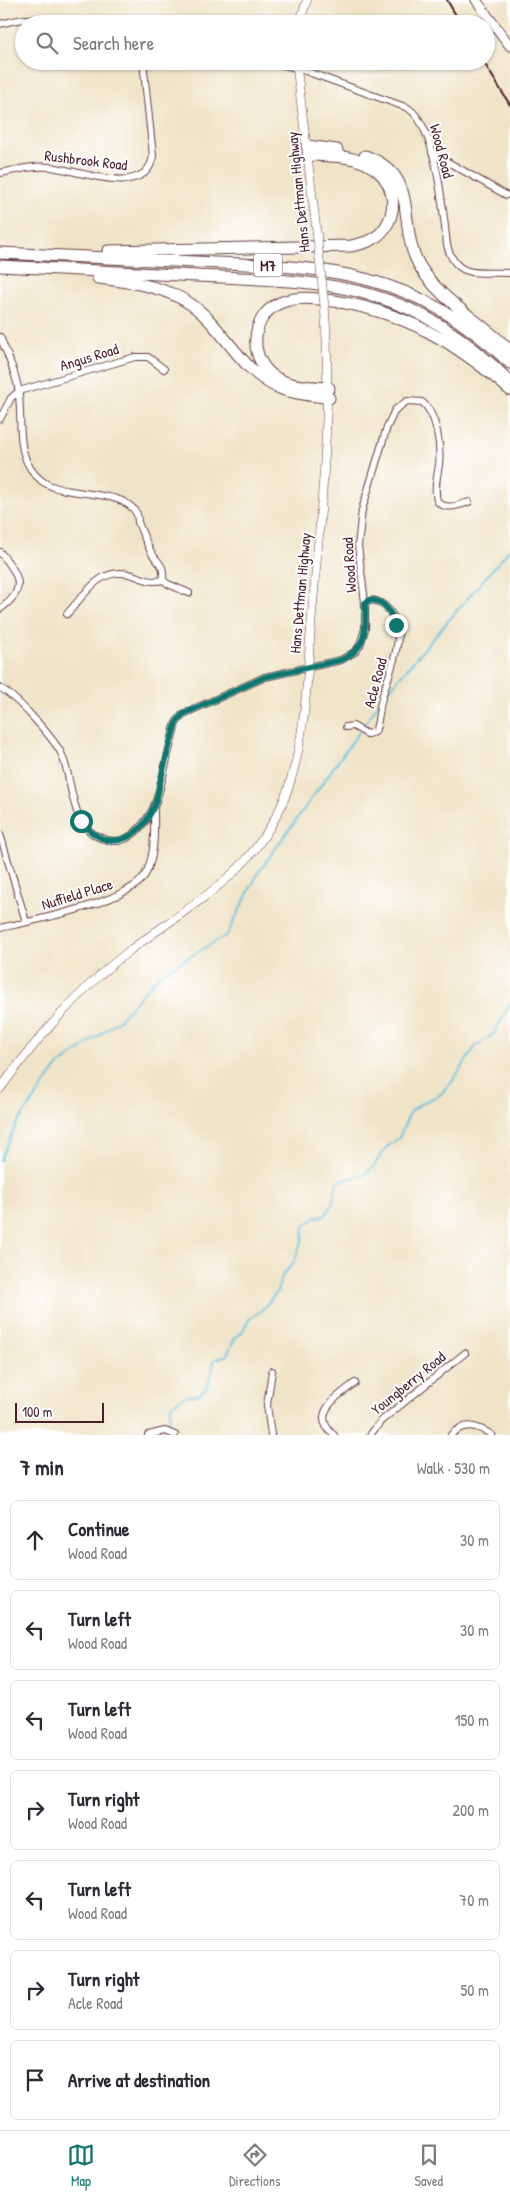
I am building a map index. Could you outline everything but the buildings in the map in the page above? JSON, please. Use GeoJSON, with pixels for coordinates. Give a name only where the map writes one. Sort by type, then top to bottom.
{"type":"FeatureCollection","features":[{"type":"Feature","properties":{"kind":"highway"},"geometry":{"type":"LineString","coordinates":[[21,254],[342,246],[362,244],[380,234],[387,225],[393,204],[390,186],[384,176],[376,169],[359,161],[307,150]]}},
{"type":"Feature","properties":{"kind":"highway"},"geometry":{"type":"LineString","coordinates":[[307,150],[361,154],[381,163],[390,170],[403,190],[411,240],[419,264],[437,287],[510,351]]}},
{"type":"Feature","properties":{"kind":"highway","name":"M7"},"geometry":{"type":"LineString","coordinates":[[0,253],[272,265],[355,275],[381,282],[428,302],[471,330],[510,363]]}},
{"type":"Feature","properties":{"kind":"highway","name":"M7"},"geometry":{"type":"LineString","coordinates":[[0,266],[293,280],[362,291],[405,306],[441,325],[478,351],[510,382]]}},
{"type":"Feature","properties":{"kind":"highway"},"geometry":{"type":"LineString","coordinates":[[0,272],[95,277],[142,284],[167,292],[203,314],[249,366],[264,380],[285,389],[329,393]]}},
{"type":"Feature","properties":{"kind":"highway"},"geometry":{"type":"LineString","coordinates":[[329,393],[280,380],[268,372],[261,362],[256,350],[256,334],[263,317],[274,306],[293,299],[314,298],[358,305],[387,314],[414,324],[457,347],[510,390]]}},
{"type":"Feature","properties":{"kind":"main road"},"geometry":{"type":"LineString","coordinates":[[476,0],[487,15]]}},
{"type":"Feature","properties":{"kind":"main road"},"geometry":{"type":"LineString","coordinates":[[495,26],[510,46]]}},
{"type":"Feature","properties":{"kind":"street"},"geometry":{"type":"LineString","coordinates":[[302,15],[308,0]]}},
{"type":"Feature","properties":{"kind":"street"},"geometry":{"type":"LineString","coordinates":[[0,24],[15,20]]}},
{"type":"Feature","properties":{"kind":"street","name":"Rushbrook Road"},"geometry":{"type":"LineString","coordinates":[[0,173],[42,166],[107,178],[133,178],[143,174],[152,164],[153,156],[144,70]]}},
{"type":"Feature","properties":{"kind":"street","name":"Hans Dettman Highway"},"geometry":{"type":"LineString","coordinates":[[0,1089],[45,1030],[82,992],[128,952],[227,878],[261,840],[282,803],[294,771],[300,742],[308,667],[327,448],[329,393],[325,311],[298,70]]}},
{"type":"Feature","properties":{"kind":"street","name":"Wood Road"},"geometry":{"type":"LineString","coordinates":[[310,70],[408,108],[415,113],[424,125],[432,153],[447,245],[456,265],[468,272],[510,273]]}},
{"type":"Feature","properties":{"kind":"street"},"geometry":{"type":"LineString","coordinates":[[432,153],[506,195]]}},
{"type":"Feature","properties":{"kind":"street"},"geometry":{"type":"LineString","coordinates":[[0,337],[19,391],[19,434],[26,461],[32,470],[40,480],[51,487],[69,492],[100,495],[122,502],[137,514],[138,522],[148,542],[156,550],[156,557],[162,565],[163,580],[189,593]]}},
{"type":"Feature","properties":{"kind":"street","name":"Angus Road"},"geometry":{"type":"LineString","coordinates":[[19,391],[134,356],[148,357],[164,369]]}},
{"type":"Feature","properties":{"kind":"street"},"geometry":{"type":"LineString","coordinates":[[0,420],[11,398],[19,391]]}},
{"type":"Feature","properties":{"kind":"street","name":"Wood Road"},"geometry":{"type":"LineString","coordinates":[[0,688],[13,697],[60,752],[81,821],[94,835],[111,841],[130,837],[142,824],[154,806],[179,718],[189,711],[276,673],[341,660],[356,651],[360,645],[365,629],[365,603],[358,535],[362,510],[387,427],[395,410],[408,401],[422,402],[433,414],[439,458],[436,490],[437,501],[445,506],[457,506],[469,502]]}},
{"type":"Feature","properties":{"kind":"street"},"geometry":{"type":"LineString","coordinates":[[0,552],[16,572],[18,579],[14,597],[0,609]]}},
{"type":"Feature","properties":{"kind":"street"},"geometry":{"type":"LineString","coordinates":[[67,614],[100,579],[110,573],[119,572],[155,582],[163,580]]}},
{"type":"Feature","properties":{"kind":"street","name":"Acle Road"},"geometry":{"type":"LineString","coordinates":[[346,727],[353,726],[367,734],[375,732],[382,698],[394,661],[398,631],[386,607],[374,600],[365,603]]}},
{"type":"Feature","properties":{"kind":"street","name":"Nuffield Place"},"geometry":{"type":"LineString","coordinates":[[0,928],[107,900],[123,893],[141,881],[146,874],[151,858],[154,806]]}},
{"type":"Feature","properties":{"kind":"street"},"geometry":{"type":"LineString","coordinates":[[0,834],[26,922]]}},
{"type":"Feature","properties":{"kind":"street","name":"Youngberry Road"},"geometry":{"type":"LineString","coordinates":[[370,1435],[381,1421],[465,1353]]}},
{"type":"Feature","properties":{"kind":"street"},"geometry":{"type":"LineString","coordinates":[[271,1435],[267,1405],[272,1371]]}},
{"type":"Feature","properties":{"kind":"street"},"geometry":{"type":"LineString","coordinates":[[334,1435],[326,1426],[326,1408],[331,1401],[355,1383]]}},
{"type":"Feature","properties":{"kind":"street"},"geometry":{"type":"LineString","coordinates":[[451,1435],[460,1429],[473,1426],[492,1435]]}},
{"type":"Feature","properties":{"kind":"street"},"geometry":{"type":"LineString","coordinates":[[148,1435],[165,1431],[175,1435]]}},
{"type":"Feature","properties":{"kind":"waterway"},"geometry":{"type":"LineString","coordinates":[[386,693],[510,549]]}},
{"type":"Feature","properties":{"kind":"waterway"},"geometry":{"type":"LineString","coordinates":[[362,728],[379,703]]}},
{"type":"Feature","properties":{"kind":"waterway"},"geometry":{"type":"LineString","coordinates":[[0,1160],[16,1125],[57,1067],[117,1022],[160,974],[227,935],[258,873],[359,732]]}},
{"type":"Feature","properties":{"kind":"waterway"},"geometry":{"type":"LineString","coordinates":[[169,1425],[171,1405],[185,1396],[198,1395],[207,1387],[214,1360],[227,1355],[235,1338],[242,1332],[250,1318],[261,1311],[277,1292],[282,1276],[294,1262],[303,1238],[304,1226],[315,1218],[326,1215],[332,1204],[337,1184],[342,1180],[364,1175],[373,1167],[386,1148],[399,1138],[410,1112],[422,1103],[440,1095],[454,1079],[476,1046],[493,1035],[510,1004]]}},
{"type":"Feature","properties":{"kind":"railway"},"geometry":{"type":"LineString","coordinates":[[447,0],[456,15]]}},
{"type":"Feature","properties":{"kind":"railway"},"geometry":{"type":"LineString","coordinates":[[489,70],[510,105]]}},
{"type":"Feature","properties":{"kind":"route"},"geometry":{"type":"LineString","coordinates":[[81,821],[88,830],[101,839],[111,841],[130,837],[136,832],[154,806],[176,723],[183,714],[276,673],[341,660],[350,656],[356,651],[364,636],[365,603],[370,600],[378,601],[386,607],[390,611],[396,625]]}}]}
